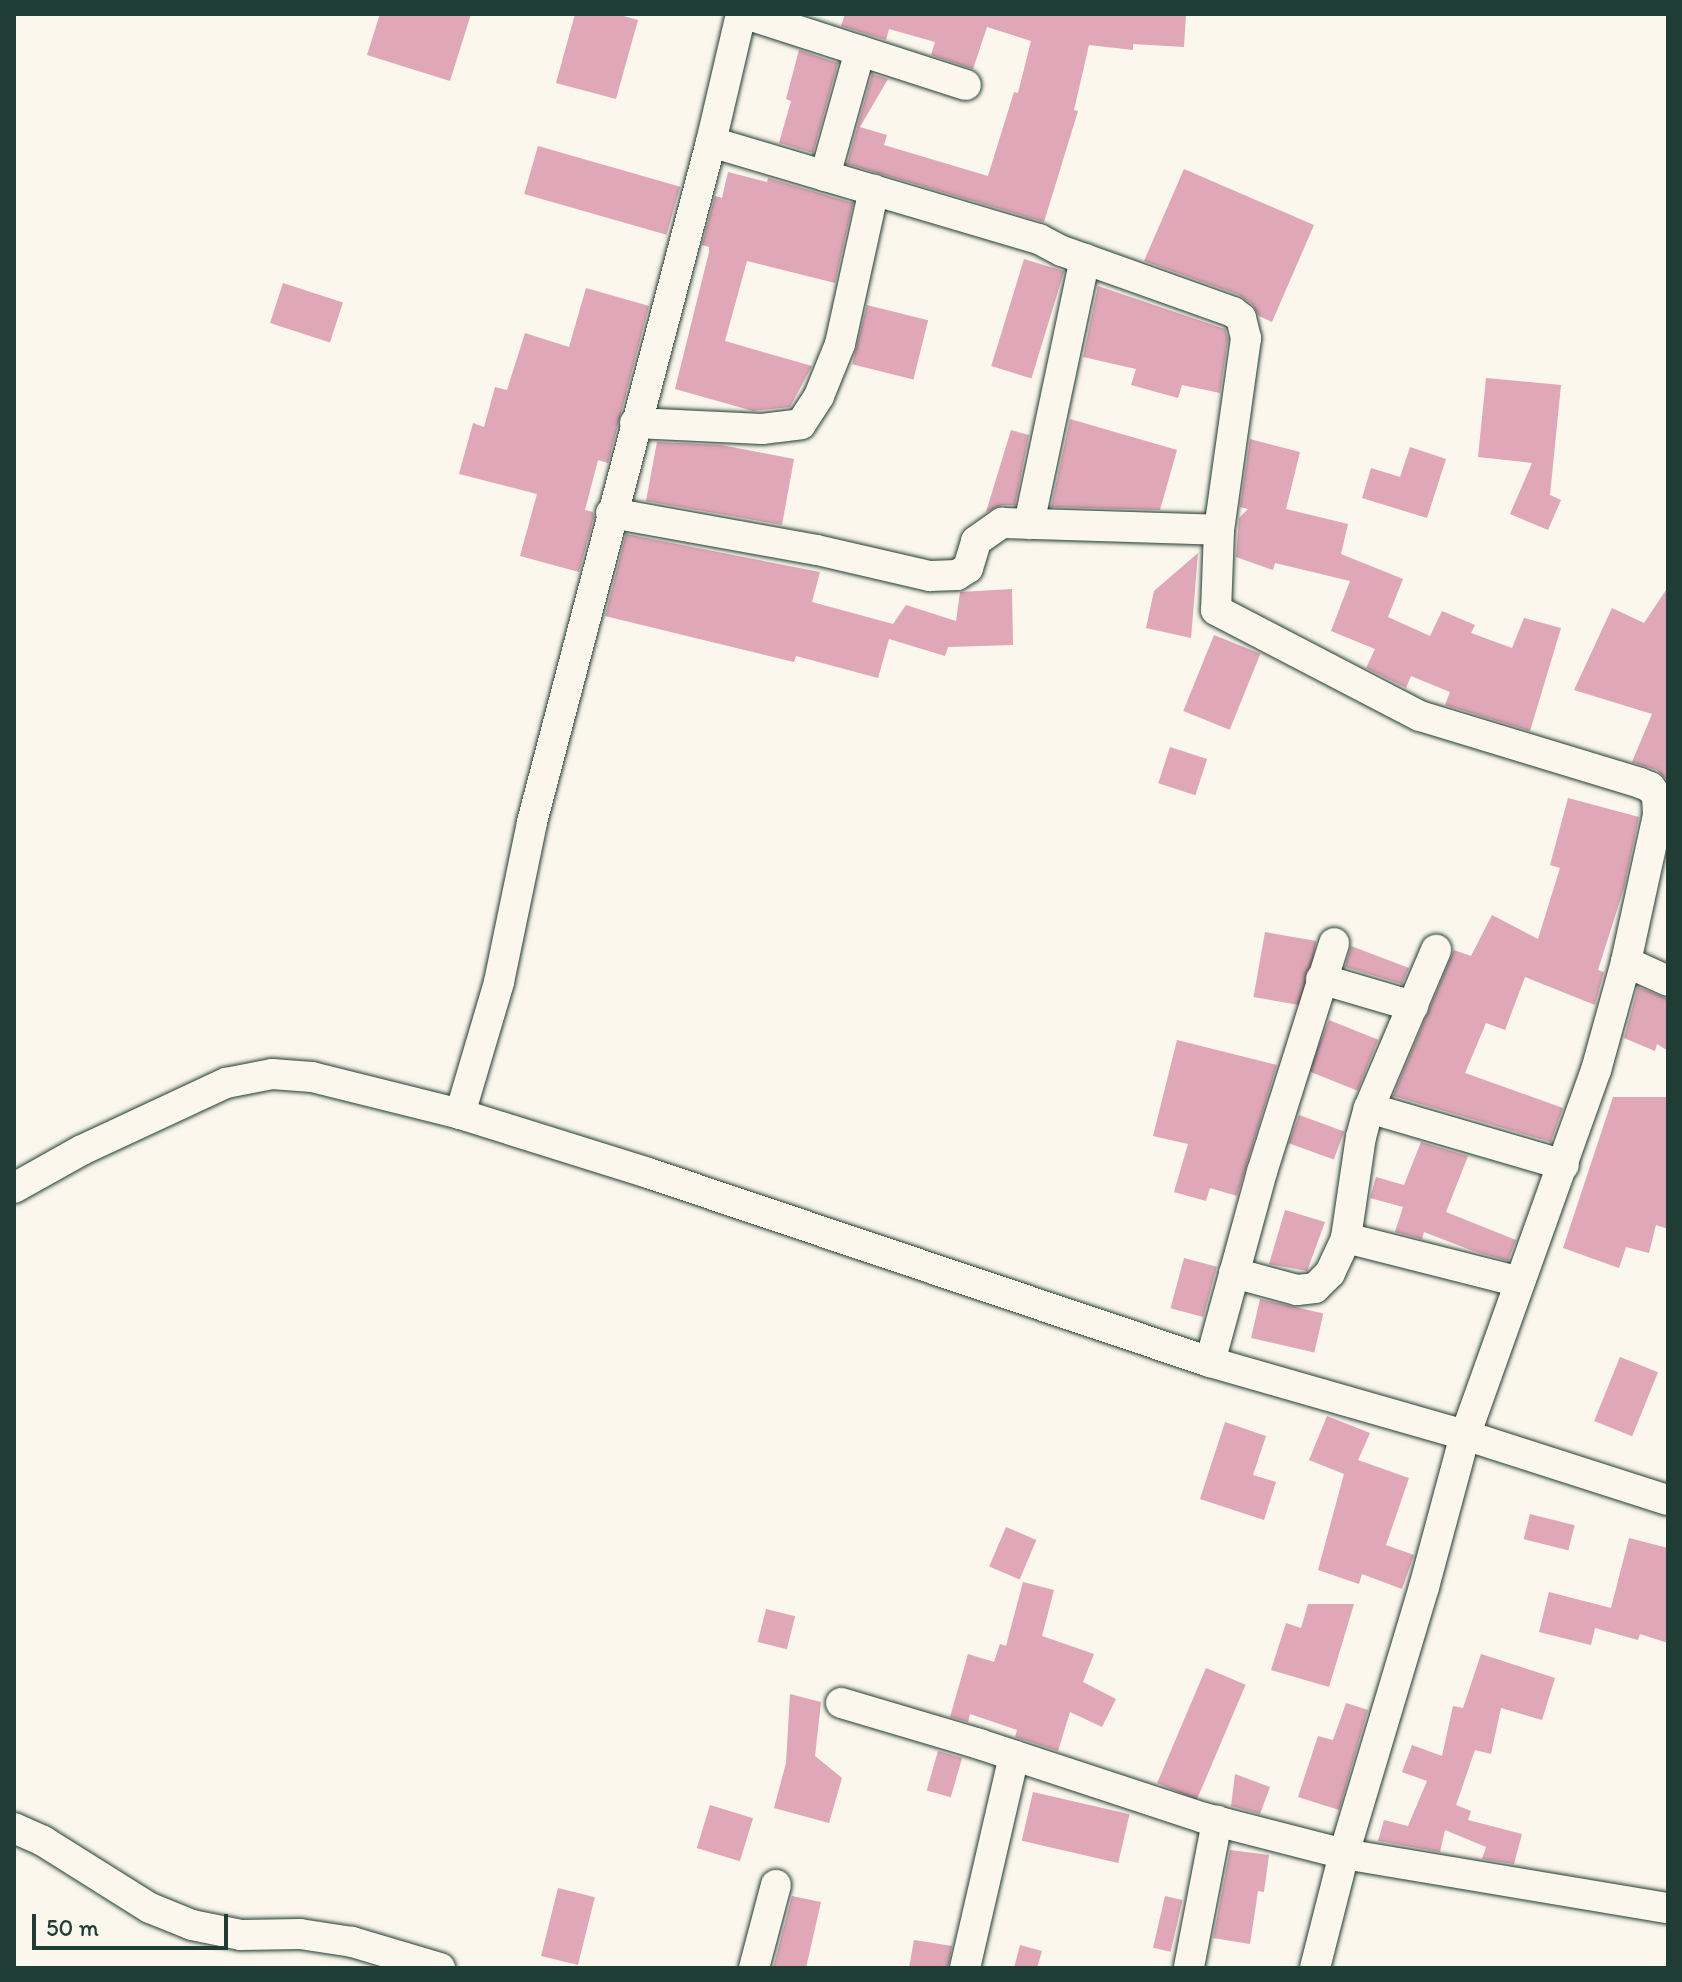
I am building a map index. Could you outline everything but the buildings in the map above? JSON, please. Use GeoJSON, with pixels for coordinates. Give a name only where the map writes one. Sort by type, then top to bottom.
{"type":"FeatureCollection","features":[{"type":"Feature","properties":{"kind":"street"},"geometry":{"type":"LineString","coordinates":[[460,1114],[499,982],[532,822],[744,14],[966,85]]}},
{"type":"Feature","properties":{"kind":"street"},"geometry":{"type":"LineString","coordinates":[[825,176],[860,51]]}},
{"type":"Feature","properties":{"kind":"street"},"geometry":{"type":"LineString","coordinates":[[711,142],[1039,239],[1085,259],[1233,312],[1245,326],[1246,338],[1219,530],[1216,610],[1420,716],[1650,787],[1657,796],[1658,815],[1626,962],[1596,1070],[1465,1435],[1424,1587],[1344,1854],[1315,1968]]}},
{"type":"Feature","properties":{"kind":"street"},"geometry":{"type":"LineString","coordinates":[[635,423],[762,429],[801,424],[819,396],[840,344],[874,190]]}},
{"type":"Feature","properties":{"kind":"street"},"geometry":{"type":"LineString","coordinates":[[1029,524],[1085,259]]}},
{"type":"Feature","properties":{"kind":"street"},"geometry":{"type":"LineString","coordinates":[[611,513],[817,550],[930,576],[957,575],[968,568],[976,541],[988,529],[1002,523],[1219,530]]}},
{"type":"Feature","properties":{"kind":"street"},"geometry":{"type":"LineString","coordinates":[[1210,1362],[1334,943]]}},
{"type":"Feature","properties":{"kind":"street"},"geometry":{"type":"LineString","coordinates":[[1234,1273],[1297,1290],[1315,1288],[1330,1273],[1346,1238],[1361,1137],[1369,1108],[1436,950]]}},
{"type":"Feature","properties":{"kind":"street"},"geometry":{"type":"LineString","coordinates":[[1626,962],[1668,981]]}},
{"type":"Feature","properties":{"kind":"street"},"geometry":{"type":"LineString","coordinates":[[1321,979],[1413,1006]]}},
{"type":"Feature","properties":{"kind":"street"},"geometry":{"type":"LineString","coordinates":[[14,1188],[82,1150],[226,1083],[272,1074],[312,1077],[460,1114],[648,1173],[1210,1362],[1465,1435],[1668,1500]]}},
{"type":"Feature","properties":{"kind":"street"},"geometry":{"type":"LineString","coordinates":[[1369,1108],[1564,1165]]}},
{"type":"Feature","properties":{"kind":"street"},"geometry":{"type":"LineString","coordinates":[[1346,1238],[1520,1282]]}},
{"type":"Feature","properties":{"kind":"street"},"geometry":{"type":"LineString","coordinates":[[841,1703],[1217,1821],[1344,1854],[1668,1908]]}},
{"type":"Feature","properties":{"kind":"street"},"geometry":{"type":"LineString","coordinates":[[965,1968],[1014,1756]]}},
{"type":"Feature","properties":{"kind":"street"},"geometry":{"type":"LineString","coordinates":[[1189,1967],[1217,1821]]}},
{"type":"Feature","properties":{"kind":"street"},"geometry":{"type":"LineString","coordinates":[[14,1828],[43,1841],[150,1908],[192,1925],[241,1935],[300,1934],[352,1942],[440,1968]]}},
{"type":"Feature","properties":{"kind":"street"},"geometry":{"type":"LineString","coordinates":[[754,1968],[776,1885]]}}]}
